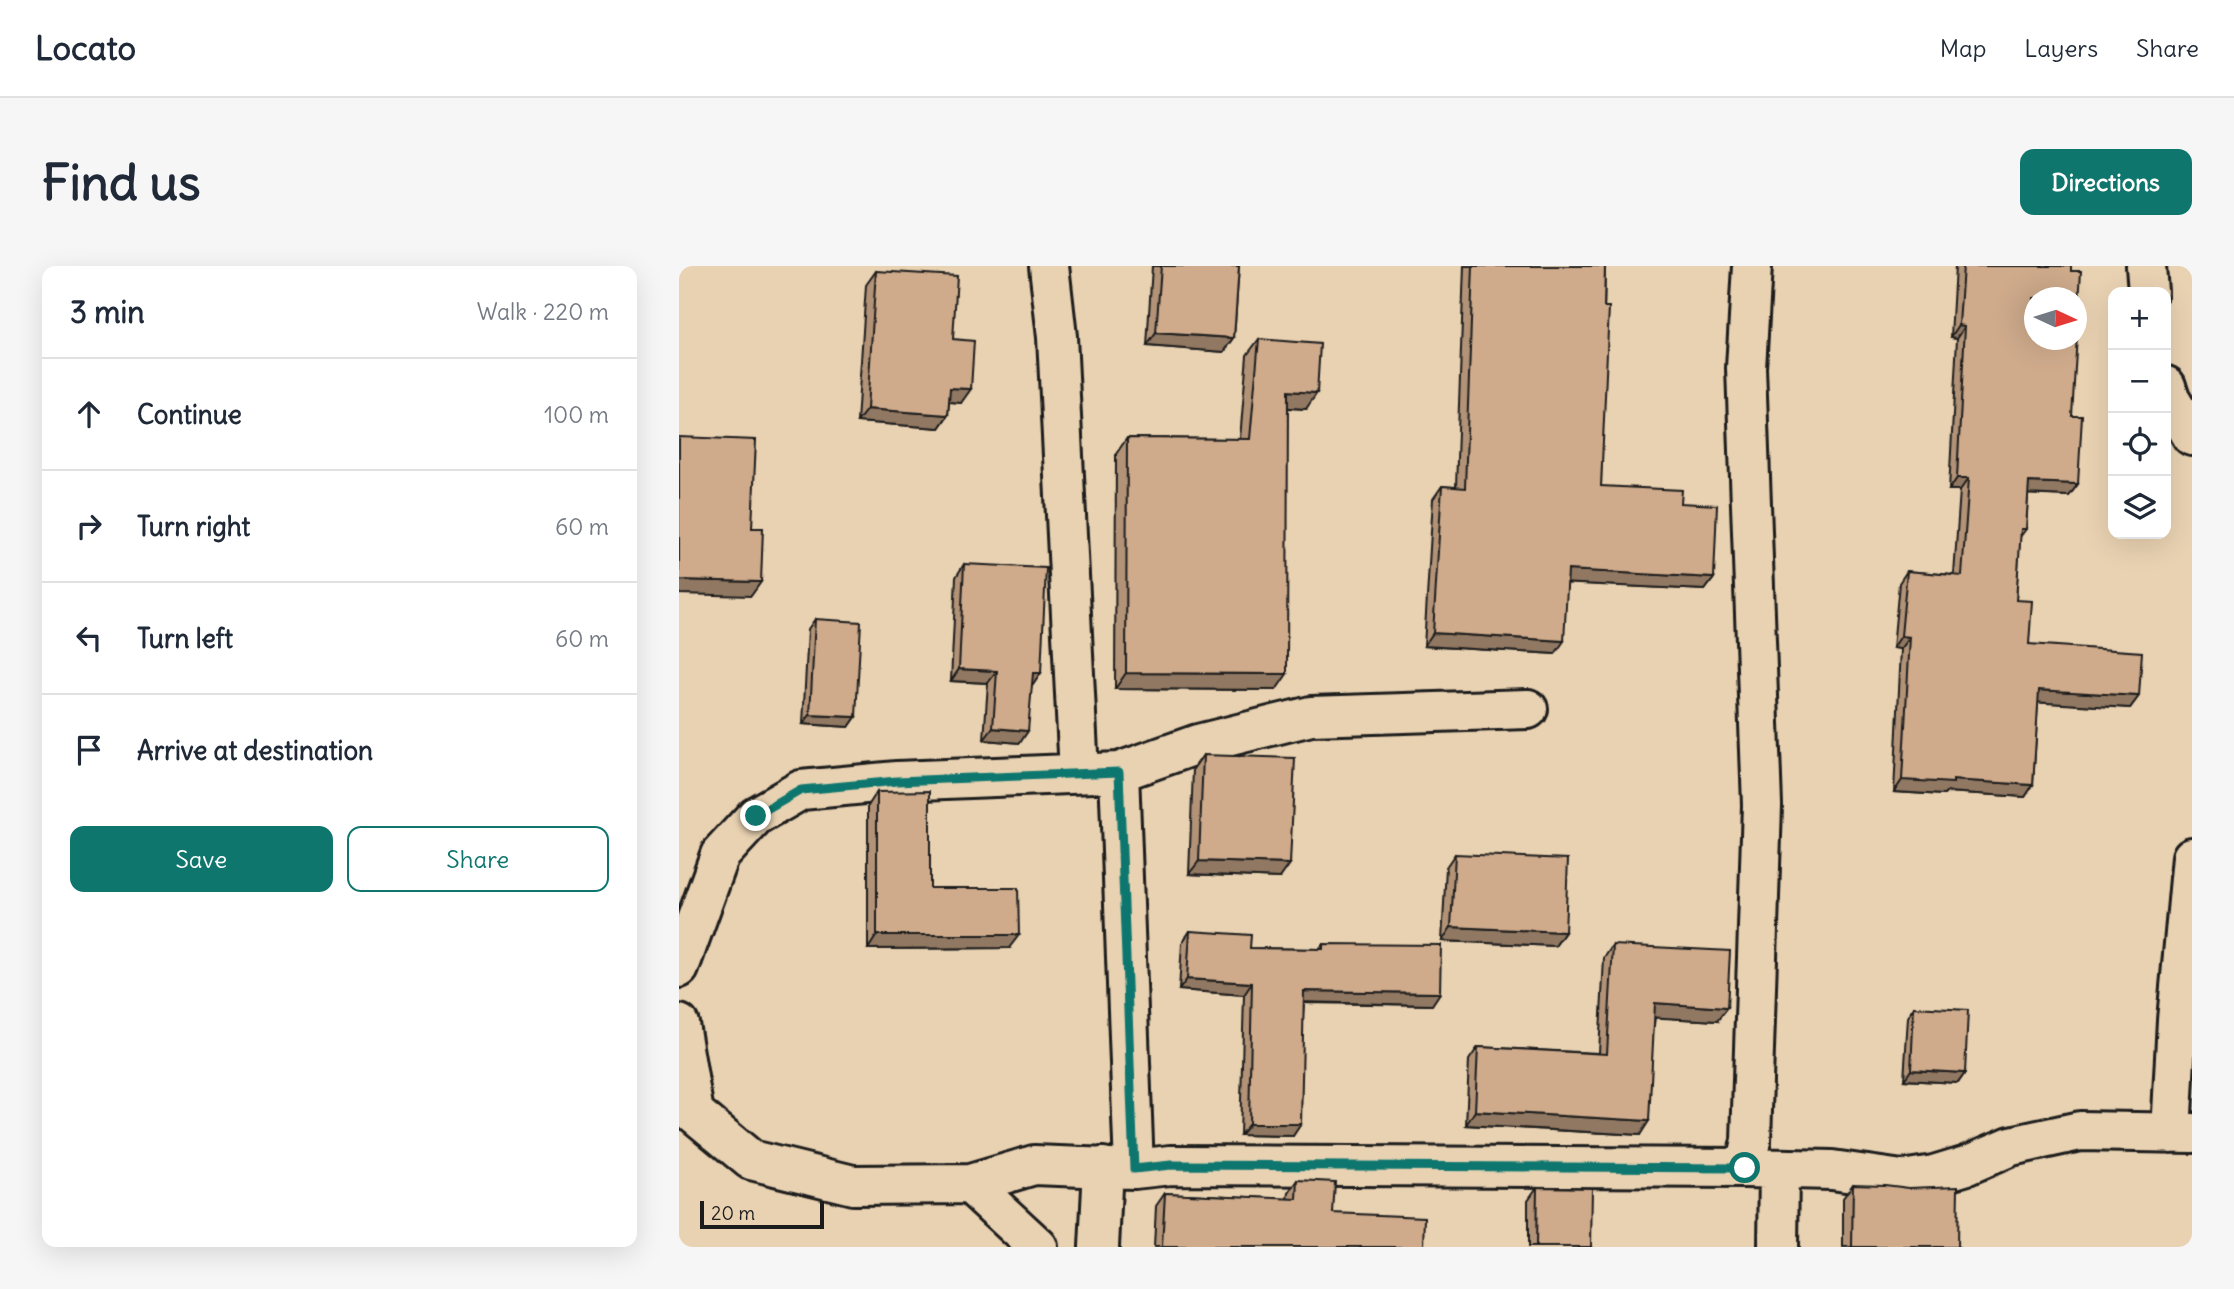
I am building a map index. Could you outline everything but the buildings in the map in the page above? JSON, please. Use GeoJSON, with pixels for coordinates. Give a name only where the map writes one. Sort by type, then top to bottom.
{"type":"FeatureCollection","features":[{"type":"Feature","properties":{"kind":"street"},"geometry":{"type":"LineString","coordinates":[[1049,266],[1057,337],[1079,773]]}},
{"type":"Feature","properties":{"kind":"street"},"geometry":{"type":"LineString","coordinates":[[1752,266],[1746,368],[1762,805],[1751,1141],[1762,1169],[1778,1247]]}},
{"type":"Feature","properties":{"kind":"street"},"geometry":{"type":"LineString","coordinates":[[2146,266],[2148,287]]}},
{"type":"Feature","properties":{"kind":"street"},"geometry":{"type":"LineString","coordinates":[[2171,401],[2192,436]]}},
{"type":"Feature","properties":{"kind":"street"},"geometry":{"type":"LineString","coordinates":[[679,968],[720,855],[756,816],[801,790],[897,781],[1119,772],[1198,744],[1311,716],[1528,709]]}},
{"type":"Feature","properties":{"kind":"street"},"geometry":{"type":"LineString","coordinates":[[1099,1247],[1118,1168],[1119,772]]}},
{"type":"Feature","properties":{"kind":"street"},"geometry":{"type":"LineString","coordinates":[[679,1024],[694,1114],[751,1160],[853,1185],[970,1184],[1034,1165],[1118,1168],[1171,1165],[1832,1170],[1902,1180],[1934,1175],[1967,1165],[2011,1146],[2080,1131],[2181,1133],[2177,1020],[2192,857]]}},
{"type":"Feature","properties":{"kind":"street"},"geometry":{"type":"LineString","coordinates":[[970,1184],[1038,1247]]}},
{"type":"Feature","properties":{"kind":"route"},"geometry":{"type":"LineString","coordinates":[[756,816],[801,790],[897,781],[1119,772],[1134,1169],[1171,1165],[1745,1168]]}}]}
